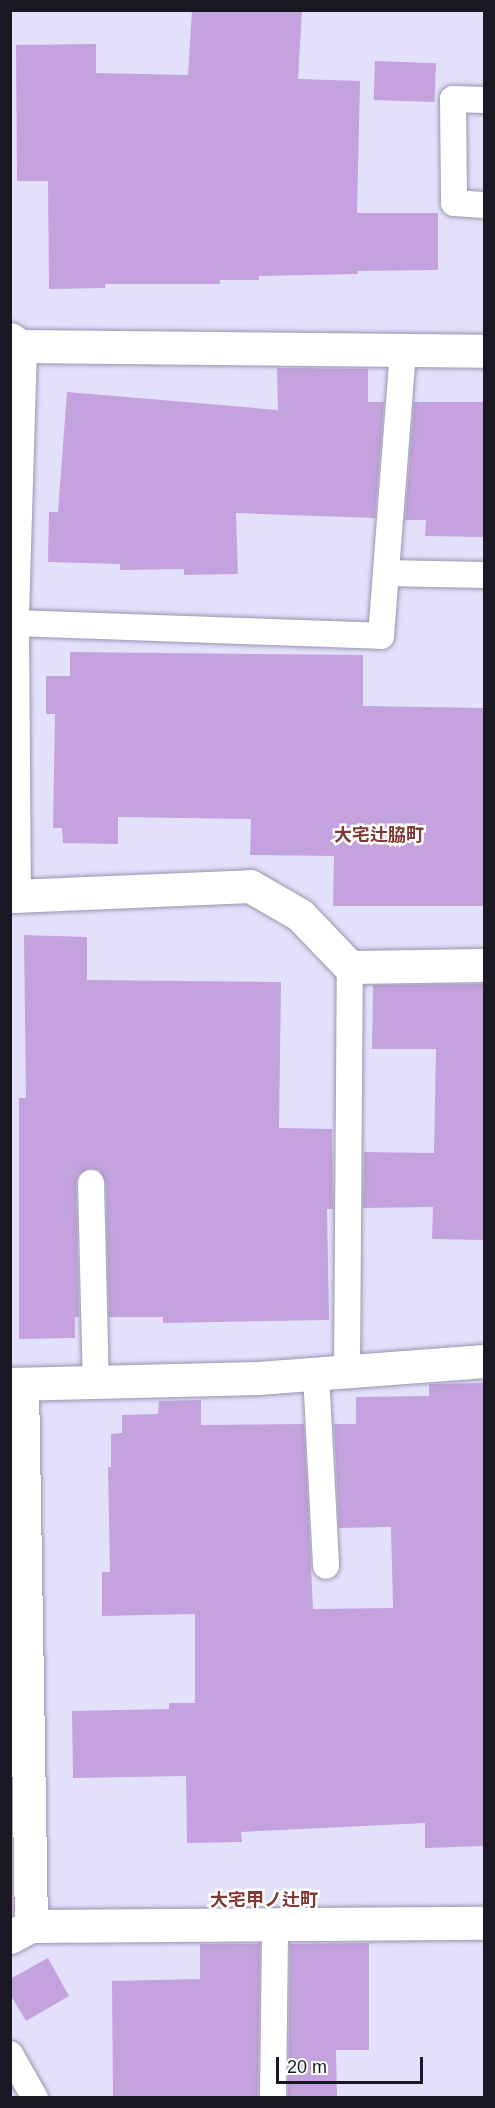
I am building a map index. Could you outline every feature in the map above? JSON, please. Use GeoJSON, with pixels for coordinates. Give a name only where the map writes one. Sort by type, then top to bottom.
{"type":"FeatureCollection","features":[{"type":"Feature","properties":{"kind":"street"},"geometry":{"type":"LineString","coordinates":[[484,351],[15,342],[12,604],[12,905],[250,886],[300,915],[350,967],[484,965]]}},
{"type":"Feature","properties":{"kind":"street"},"geometry":{"type":"LineString","coordinates":[[484,1361],[332,1372],[16,1384],[21,1931],[275,1924],[484,1923]]}},
{"type":"Feature","properties":{"kind":"lane"},"geometry":{"type":"LineString","coordinates":[[484,100],[453,99],[454,203],[484,205]]}},
{"type":"Feature","properties":{"kind":"lane"},"geometry":{"type":"LineString","coordinates":[[12,604],[381,636],[403,350]]}},
{"type":"Feature","properties":{"kind":"lane"},"geometry":{"type":"LineString","coordinates":[[386,573],[484,574]]}},
{"type":"Feature","properties":{"kind":"lane"},"geometry":{"type":"LineString","coordinates":[[326,1566],[350,967]]}},
{"type":"Feature","properties":{"kind":"lane"},"geometry":{"type":"LineString","coordinates":[[91,1183],[96,1382]]}},
{"type":"Feature","properties":{"kind":"lane"},"geometry":{"type":"LineString","coordinates":[[273,2097],[275,1924]]}},
{"type":"Feature","properties":{"kind":"lane"},"geometry":{"type":"LineString","coordinates":[[10,2054],[35,2097]]}},
{"type":"Feature","properties":{"kind":"shaded area"},"geometry":{"type":"Polygon","coordinates":[[[11,1726],[19,1905],[11,1916],[11,1726]]]}},
{"type":"Feature","properties":{"kind":"building"},"geometry":{"type":"Polygon","coordinates":[[[192,10],[302,10],[298,79],[360,81],[357,213],[438,213],[438,270],[259,276],[259,280],[220,280],[220,284],[105,284],[105,288],[49,289],[48,181],[17,181],[16,45],[96,44],[96,73],[188,75],[192,10]]]}},
{"type":"Feature","properties":{"kind":"building"},"geometry":{"type":"Polygon","coordinates":[[[375,61],[436,63],[435,102],[374,100],[375,61]]]}},
{"type":"Feature","properties":{"kind":"building"},"geometry":{"type":"Polygon","coordinates":[[[277,368],[368,369],[368,402],[384,402],[375,518],[236,513],[238,574],[184,575],[184,569],[120,570],[120,564],[48,562],[49,512],[58,512],[67,392],[278,410],[277,368]]]}},
{"type":"Feature","properties":{"kind":"building"},"geometry":{"type":"Polygon","coordinates":[[[414,402],[484,402],[484,537],[425,536],[426,520],[405,520],[414,402]]]}},
{"type":"Feature","properties":{"kind":"building"},"geometry":{"type":"Polygon","coordinates":[[[70,652],[363,655],[363,706],[484,708],[484,906],[333,906],[334,856],[250,855],[251,819],[118,817],[118,844],[63,843],[62,828],[53,828],[55,714],[46,714],[46,676],[70,676],[70,652]]]}},
{"type":"Feature","properties":{"kind":"building"},"geometry":{"type":"Polygon","coordinates":[[[24,935],[87,937],[87,980],[281,982],[279,1128],[332,1129],[333,1209],[327,1209],[329,1320],[163,1323],[163,1317],[109,1317],[106,1183],[99,1170],[90,1168],[78,1175],[76,1183],[79,1317],[75,1317],[75,1338],[19,1339],[19,1098],[26,1098],[24,935]]]}},
{"type":"Feature","properties":{"kind":"building"},"geometry":{"type":"Polygon","coordinates":[[[484,984],[484,1240],[432,1239],[433,1207],[363,1208],[364,1152],[434,1153],[436,1049],[372,1049],[373,985],[484,984]]]}},
{"type":"Feature","properties":{"kind":"building"},"geometry":{"type":"Polygon","coordinates":[[[484,1383],[484,1846],[425,1848],[425,1823],[241,1832],[242,1842],[187,1843],[186,1776],[73,1778],[72,1711],[169,1709],[169,1703],[195,1703],[195,1614],[102,1616],[102,1572],[110,1572],[108,1467],[111,1467],[111,1434],[122,1433],[122,1415],[158,1414],[159,1401],[201,1400],[201,1425],[304,1424],[313,1609],[393,1608],[391,1527],[339,1528],[334,1424],[356,1424],[356,1397],[429,1396],[429,1384],[484,1383]]]}},
{"type":"Feature","properties":{"kind":"building"},"geometry":{"type":"Polygon","coordinates":[[[369,1943],[369,2050],[336,2050],[337,2097],[288,2097],[290,1944],[369,1943]]]}},
{"type":"Feature","properties":{"kind":"building"},"geometry":{"type":"Polygon","coordinates":[[[200,1944],[260,1944],[258,2097],[113,2097],[112,1981],[200,1979],[200,1944]]]}},
{"type":"Feature","properties":{"kind":"building"},"geometry":{"type":"Polygon","coordinates":[[[48,1958],[69,1996],[26,2021],[10,1994],[10,1979],[48,1958]]]}},
{"type":"Feature","properties":{"kind":"district","name":"大宅辻脇町"},"geometry":{"type":"Point","coordinates":[379,835]}},
{"type":"Feature","properties":{"kind":"district","name":"大宅甲ノ辻町"},"geometry":{"type":"Point","coordinates":[264,1900]}}]}
